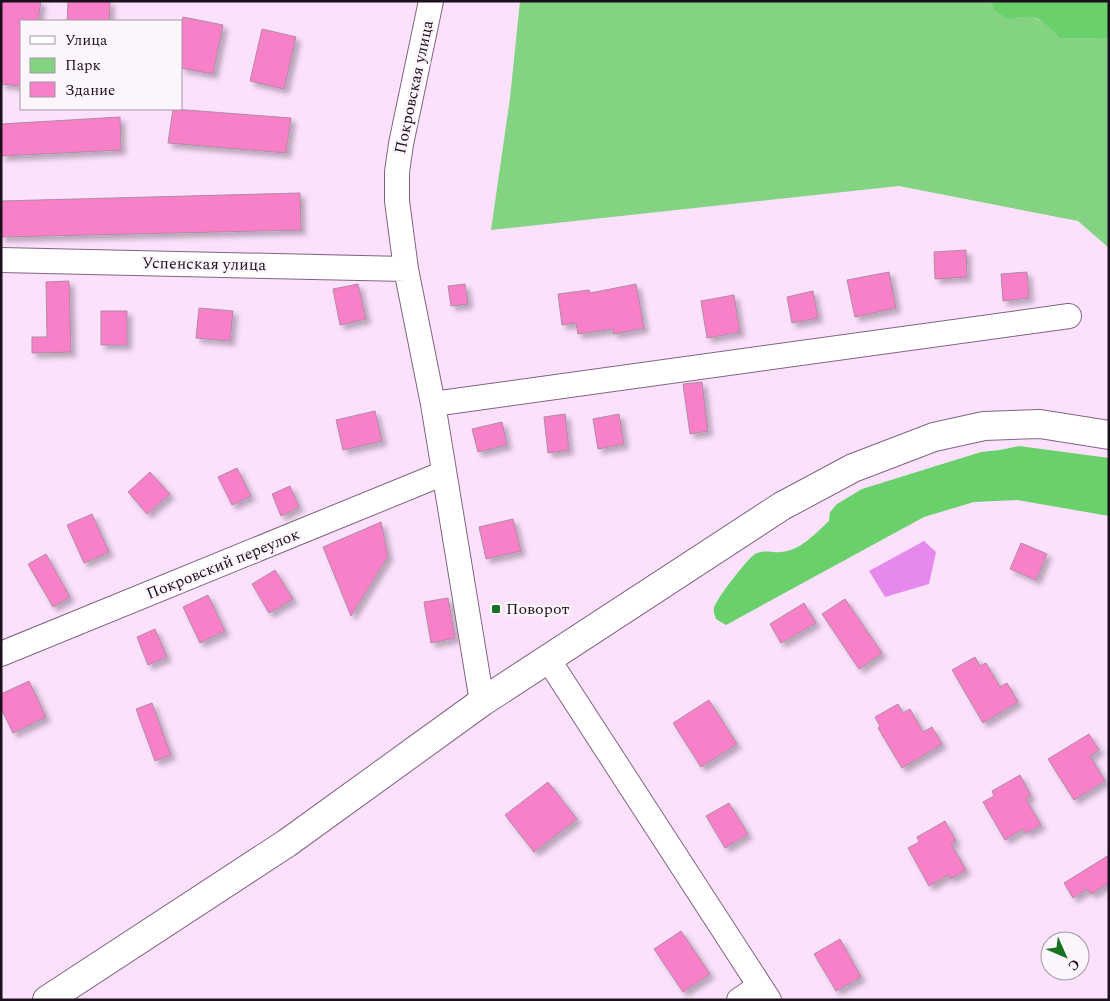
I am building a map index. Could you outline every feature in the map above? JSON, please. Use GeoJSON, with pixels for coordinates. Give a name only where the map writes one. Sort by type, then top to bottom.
{"type":"FeatureCollection","features":[{"type":"Feature","properties":{"kind":"main road"},"geometry":{"type":"LineString","coordinates":[[46,1000],[287,843],[482,702],[782,506],[854,468],[934,437],[984,426],[1040,424],[1109,435]]}},
{"type":"Feature","properties":{"kind":"street","name":"Покровская улица"},"geometry":{"type":"LineString","coordinates":[[432,1],[401,144],[397,172],[397,201],[406,269],[433,404],[482,702]]}},
{"type":"Feature","properties":{"kind":"street","name":"Успенская улица"},"geometry":{"type":"LineString","coordinates":[[1,260],[406,269]]}},
{"type":"Feature","properties":{"kind":"street"},"geometry":{"type":"LineString","coordinates":[[433,404],[1069,316]]}},
{"type":"Feature","properties":{"kind":"street","name":"Покровский переулок"},"geometry":{"type":"LineString","coordinates":[[1,654],[444,473]]}},
{"type":"Feature","properties":{"kind":"street"},"geometry":{"type":"LineString","coordinates":[[548,659],[765,993],[739,1000]]}},
{"type":"Feature","properties":{"kind":"green space"},"geometry":{"type":"Polygon","coordinates":[[[520,1],[991,1],[993,9],[1028,15],[1045,23],[1059,38],[1109,39],[1109,248],[1078,221],[899,186],[491,230],[510,98],[520,1]]]}},
{"type":"Feature","properties":{"kind":"green space"},"geometry":{"type":"Polygon","coordinates":[[[991,1],[1109,1],[1109,39],[1059,38],[1037,19],[1017,17],[1008,19],[993,9],[991,1]]]}},
{"type":"Feature","properties":{"kind":"green space"},"geometry":{"type":"Polygon","coordinates":[[[1019,446],[1109,458],[1109,516],[1017,500],[974,502],[924,517],[726,625],[716,619],[714,608],[716,603],[751,557],[762,552],[788,551],[801,545],[829,521],[830,512],[837,504],[862,489],[981,452],[1019,446]]]}},
{"type":"Feature","properties":{"kind":"shaded area"},"geometry":{"type":"Polygon","coordinates":[[[924,541],[936,552],[929,584],[885,597],[869,571],[924,541]]]}},
{"type":"Feature","properties":{"kind":"building"},"geometry":{"type":"Polygon","coordinates":[[[1,1],[41,1],[38,20],[20,20],[20,86],[1,84],[1,1]]]}},
{"type":"Feature","properties":{"kind":"building"},"geometry":{"type":"Polygon","coordinates":[[[68,1],[110,1],[109,20],[67,20],[68,1]]]}},
{"type":"Feature","properties":{"kind":"building"},"geometry":{"type":"Polygon","coordinates":[[[183,17],[223,25],[213,74],[182,68],[183,17]]]}},
{"type":"Feature","properties":{"kind":"building"},"geometry":{"type":"Polygon","coordinates":[[[262,29],[296,37],[284,89],[250,81],[262,29]]]}},
{"type":"Feature","properties":{"kind":"building"},"geometry":{"type":"Polygon","coordinates":[[[173,110],[291,118],[286,153],[168,143],[173,110]]]}},
{"type":"Feature","properties":{"kind":"building"},"geometry":{"type":"Polygon","coordinates":[[[120,117],[121,150],[1,156],[1,124],[120,117]]]}},
{"type":"Feature","properties":{"kind":"building"},"geometry":{"type":"Polygon","coordinates":[[[300,193],[301,230],[1,237],[1,201],[300,193]]]}},
{"type":"Feature","properties":{"kind":"building"},"geometry":{"type":"Polygon","coordinates":[[[966,250],[967,277],[935,279],[934,252],[966,250]]]}},
{"type":"Feature","properties":{"kind":"building"},"geometry":{"type":"Polygon","coordinates":[[[889,272],[896,308],[855,317],[847,280],[889,272]]]}},
{"type":"Feature","properties":{"kind":"building"},"geometry":{"type":"Polygon","coordinates":[[[1027,272],[1029,298],[1003,301],[1001,274],[1027,272]]]}},
{"type":"Feature","properties":{"kind":"building"},"geometry":{"type":"Polygon","coordinates":[[[69,281],[71,352],[32,353],[32,337],[47,337],[46,282],[69,281]]]}},
{"type":"Feature","properties":{"kind":"building"},"geometry":{"type":"Polygon","coordinates":[[[358,284],[366,319],[340,325],[333,289],[358,284]]]}},
{"type":"Feature","properties":{"kind":"building"},"geometry":{"type":"Polygon","coordinates":[[[465,284],[468,304],[451,306],[448,286],[465,284]]]}},
{"type":"Feature","properties":{"kind":"building"},"geometry":{"type":"Polygon","coordinates":[[[636,284],[644,328],[614,334],[613,329],[578,334],[576,323],[562,325],[558,294],[589,290],[590,293],[636,284]]]}},
{"type":"Feature","properties":{"kind":"building"},"geometry":{"type":"Polygon","coordinates":[[[813,291],[818,318],[792,323],[787,297],[813,291]]]}},
{"type":"Feature","properties":{"kind":"building"},"geometry":{"type":"Polygon","coordinates":[[[734,295],[740,332],[707,338],[701,301],[734,295]]]}},
{"type":"Feature","properties":{"kind":"building"},"geometry":{"type":"Polygon","coordinates":[[[199,308],[233,311],[230,341],[196,338],[199,308]]]}},
{"type":"Feature","properties":{"kind":"building"},"geometry":{"type":"Polygon","coordinates":[[[101,311],[127,311],[127,345],[101,345],[101,311]]]}},
{"type":"Feature","properties":{"kind":"building"},"geometry":{"type":"Polygon","coordinates":[[[702,382],[708,431],[690,434],[683,384],[702,382]]]}},
{"type":"Feature","properties":{"kind":"building"},"geometry":{"type":"Polygon","coordinates":[[[375,411],[382,441],[343,450],[336,420],[375,411]]]}},
{"type":"Feature","properties":{"kind":"building"},"geometry":{"type":"Polygon","coordinates":[[[565,414],[569,450],[548,453],[544,417],[565,414]]]}},
{"type":"Feature","properties":{"kind":"building"},"geometry":{"type":"Polygon","coordinates":[[[619,414],[624,444],[598,449],[593,419],[619,414]]]}},
{"type":"Feature","properties":{"kind":"building"},"geometry":{"type":"Polygon","coordinates":[[[502,422],[507,445],[478,452],[472,429],[502,422]]]}},
{"type":"Feature","properties":{"kind":"building"},"geometry":{"type":"Polygon","coordinates":[[[237,468],[251,496],[232,505],[218,477],[237,468]]]}},
{"type":"Feature","properties":{"kind":"building"},"geometry":{"type":"Polygon","coordinates":[[[150,472],[170,494],[147,514],[128,492],[150,472]]]}},
{"type":"Feature","properties":{"kind":"building"},"geometry":{"type":"Polygon","coordinates":[[[290,486],[299,507],[281,516],[272,494],[290,486]]]}},
{"type":"Feature","properties":{"kind":"building"},"geometry":{"type":"Polygon","coordinates":[[[92,514],[109,552],[84,563],[67,525],[92,514]]]}},
{"type":"Feature","properties":{"kind":"building"},"geometry":{"type":"Polygon","coordinates":[[[513,519],[521,551],[486,559],[479,527],[513,519]]]}},
{"type":"Feature","properties":{"kind":"building"},"geometry":{"type":"Polygon","coordinates":[[[381,522],[388,556],[351,616],[323,547],[381,522]]]}},
{"type":"Feature","properties":{"kind":"building"},"geometry":{"type":"Polygon","coordinates":[[[1021,543],[1047,554],[1036,580],[1010,569],[1021,543]]]}},
{"type":"Feature","properties":{"kind":"building"},"geometry":{"type":"Polygon","coordinates":[[[46,554],[70,597],[53,607],[28,564],[46,554]]]}},
{"type":"Feature","properties":{"kind":"building"},"geometry":{"type":"Polygon","coordinates":[[[275,570],[293,599],[269,613],[252,584],[275,570]]]}},
{"type":"Feature","properties":{"kind":"building"},"geometry":{"type":"Polygon","coordinates":[[[208,595],[225,631],[200,643],[183,607],[208,595]]]}},
{"type":"Feature","properties":{"kind":"building"},"geometry":{"type":"Polygon","coordinates":[[[448,598],[455,638],[431,643],[424,602],[448,598]]]}},
{"type":"Feature","properties":{"kind":"building"},"geometry":{"type":"Polygon","coordinates":[[[845,599],[882,653],[859,669],[822,614],[845,599]]]}},
{"type":"Feature","properties":{"kind":"building"},"geometry":{"type":"Polygon","coordinates":[[[804,603],[816,623],[781,643],[770,624],[804,603]]]}},
{"type":"Feature","properties":{"kind":"building"},"geometry":{"type":"Polygon","coordinates":[[[155,629],[167,657],[148,665],[137,637],[155,629]]]}},
{"type":"Feature","properties":{"kind":"building"},"geometry":{"type":"Polygon","coordinates":[[[975,657],[980,666],[986,663],[1000,687],[1007,683],[1018,702],[983,723],[952,670],[975,657]]]}},
{"type":"Feature","properties":{"kind":"building"},"geometry":{"type":"Polygon","coordinates":[[[29,681],[46,717],[13,733],[1,708],[1,694],[29,681]]]}},
{"type":"Feature","properties":{"kind":"building"},"geometry":{"type":"Polygon","coordinates":[[[709,700],[737,744],[701,767],[673,723],[709,700]]]}},
{"type":"Feature","properties":{"kind":"building"},"geometry":{"type":"Polygon","coordinates":[[[152,703],[171,755],[155,761],[136,709],[152,703]]]}},
{"type":"Feature","properties":{"kind":"building"},"geometry":{"type":"Polygon","coordinates":[[[898,704],[903,713],[910,709],[923,732],[932,727],[942,744],[902,768],[878,728],[880,726],[875,717],[898,704]]]}},
{"type":"Feature","properties":{"kind":"building"},"geometry":{"type":"Polygon","coordinates":[[[1089,734],[1099,750],[1090,756],[1105,781],[1074,800],[1048,759],[1089,734]]]}},
{"type":"Feature","properties":{"kind":"building"},"geometry":{"type":"Polygon","coordinates":[[[1020,775],[1031,796],[1026,799],[1041,825],[1026,833],[1023,829],[1005,840],[983,802],[994,796],[992,791],[1020,775]]]}},
{"type":"Feature","properties":{"kind":"building"},"geometry":{"type":"Polygon","coordinates":[[[548,782],[577,819],[534,852],[505,815],[548,782]]]}},
{"type":"Feature","properties":{"kind":"building"},"geometry":{"type":"Polygon","coordinates":[[[729,803],[748,834],[725,848],[706,816],[729,803]]]}},
{"type":"Feature","properties":{"kind":"building"},"geometry":{"type":"Polygon","coordinates":[[[945,821],[956,841],[951,844],[966,870],[950,879],[948,875],[929,886],[908,848],[919,842],[917,837],[945,821]]]}},
{"type":"Feature","properties":{"kind":"building"},"geometry":{"type":"Polygon","coordinates":[[[1109,855],[1109,883],[1091,894],[1087,889],[1073,898],[1064,883],[1109,855]]]}},
{"type":"Feature","properties":{"kind":"building"},"geometry":{"type":"Polygon","coordinates":[[[681,931],[710,974],[683,992],[654,949],[681,931]]]}},
{"type":"Feature","properties":{"kind":"building"},"geometry":{"type":"Polygon","coordinates":[[[840,939],[861,977],[836,991],[814,954],[840,939]]]}},
{"type":"Feature","properties":{"kind":"place","name":"Поворот"},"geometry":{"type":"Point","coordinates":[496,609]}}]}
